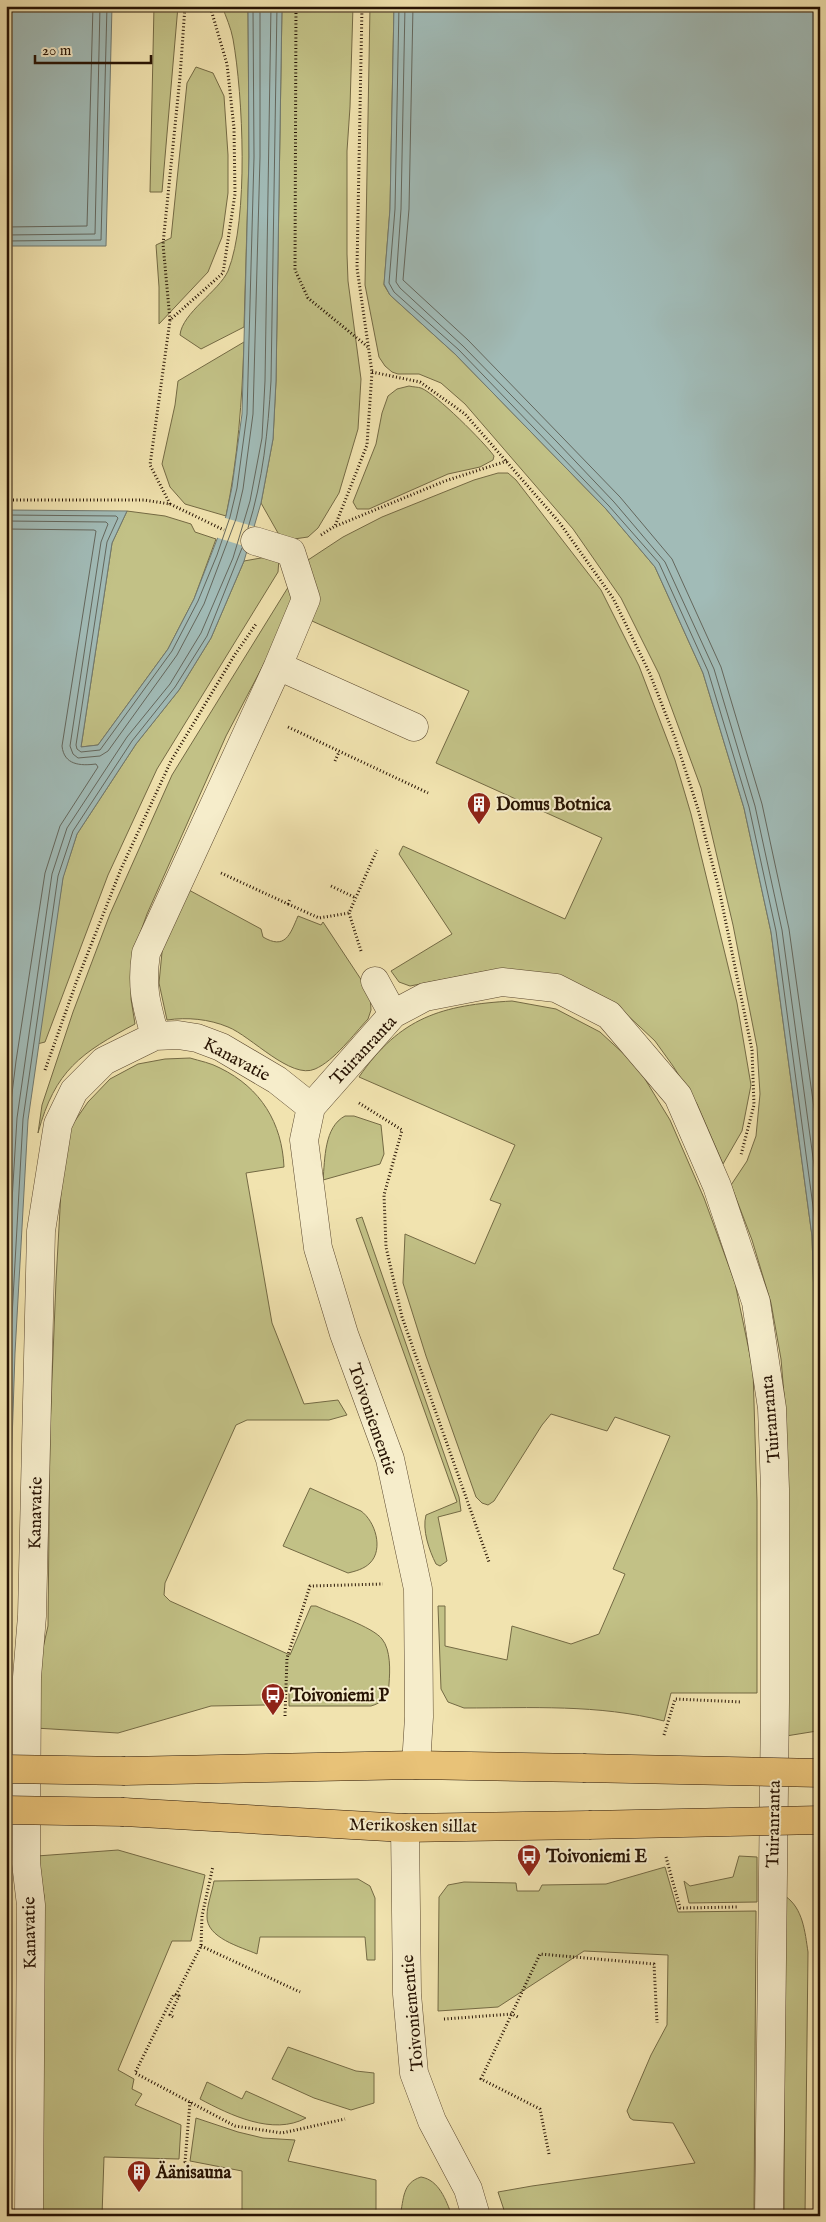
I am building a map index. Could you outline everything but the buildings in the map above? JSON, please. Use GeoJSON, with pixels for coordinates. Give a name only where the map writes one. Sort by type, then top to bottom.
{"type":"FeatureCollection","features":[{"type":"Feature","properties":{"kind":"main road"},"geometry":{"type":"LineString","coordinates":[[6,1769],[125,1772],[416,1765],[820,1773]]}},
{"type":"Feature","properties":{"kind":"main road","name":"Merikosken sillat"},"geometry":{"type":"LineString","coordinates":[[6,1810],[124,1812],[405,1828],[820,1820]]}},
{"type":"Feature","properties":{"kind":"street"},"geometry":{"type":"LineString","coordinates":[[155,1036],[144,995],[143,972],[146,953],[278,666],[306,599],[291,552],[255,542]]}},
{"type":"Feature","properties":{"kind":"street"},"geometry":{"type":"LineString","coordinates":[[278,666],[414,727]]}},
{"type":"Feature","properties":{"kind":"street"},"geometry":{"type":"LineString","coordinates":[[375,981],[393,1014]]}},
{"type":"Feature","properties":{"kind":"street","name":"Tuiranranta"},"geometry":{"type":"LineString","coordinates":[[311,1107],[393,1014],[425,997],[502,982],[556,988],[609,1015],[678,1096],[717,1186],[756,1302],[772,1408],[775,1489],[775,1669],[769,2216]]}},
{"type":"Feature","properties":{"kind":"street","name":"Kanavatie"},"geometry":{"type":"LineString","coordinates":[[29,2216],[31,1905],[26,1863],[27,1687],[32,1616],[41,1231],[58,1124],[74,1091],[104,1061],[155,1036],[178,1035],[197,1038],[221,1047],[277,1080],[311,1107]]}},
{"type":"Feature","properties":{"kind":"street","name":"Toivoniementie"},"geometry":{"type":"LineString","coordinates":[[311,1107],[304,1140],[318,1248],[344,1334],[390,1459],[418,1589],[419,1717],[416,1765]]}},
{"type":"Feature","properties":{"kind":"street","name":"Toivoniementie"},"geometry":{"type":"LineString","coordinates":[[405,1828],[407,1994],[414,2073],[432,2120],[468,2189],[476,2216]]}},
{"type":"Feature","properties":{"kind":"path"},"geometry":{"type":"LineString","coordinates":[[170,504],[150,465],[170,320],[163,244],[185,6]]}},
{"type":"Feature","properties":{"kind":"path"},"geometry":{"type":"LineString","coordinates":[[170,320],[223,273],[235,194],[234,128],[227,64],[210,6]]}},
{"type":"Feature","properties":{"kind":"path"},"geometry":{"type":"LineString","coordinates":[[296,6],[295,270],[308,298],[368,348]]}},
{"type":"Feature","properties":{"kind":"path"},"geometry":{"type":"LineString","coordinates":[[335,526],[367,445],[372,372],[357,268],[362,6]]}},
{"type":"Feature","properties":{"kind":"path"},"geometry":{"type":"LineString","coordinates":[[372,372],[420,382],[465,414],[559,522],[613,598],[653,683],[675,738],[698,809],[719,889],[752,1050],[754,1105],[742,1154],[717,1186]]}},
{"type":"Feature","properties":{"kind":"path"},"geometry":{"type":"LineString","coordinates":[[291,552],[335,526],[445,481],[507,461]]}},
{"type":"Feature","properties":{"kind":"path"},"geometry":{"type":"LineString","coordinates":[[6,500],[144,500],[170,504],[219,528]]}},
{"type":"Feature","properties":{"kind":"path"},"geometry":{"type":"LineString","coordinates":[[44,1074],[76,983],[121,869],[171,761],[234,656],[259,620]]}},
{"type":"Feature","properties":{"kind":"path"},"geometry":{"type":"LineString","coordinates":[[257,711],[339,752],[428,793]]}},
{"type":"Feature","properties":{"kind":"path"},"geometry":{"type":"LineString","coordinates":[[335,761],[339,752]]}},
{"type":"Feature","properties":{"kind":"path"},"geometry":{"type":"LineString","coordinates":[[375,981],[364,958],[350,913],[377,850]]}},
{"type":"Feature","properties":{"kind":"path"},"geometry":{"type":"LineString","coordinates":[[190,859],[319,918],[350,913]]}},
{"type":"Feature","properties":{"kind":"path"},"geometry":{"type":"LineString","coordinates":[[331,886],[356,898]]}},
{"type":"Feature","properties":{"kind":"path"},"geometry":{"type":"LineString","coordinates":[[288,904],[290,899]]}},
{"type":"Feature","properties":{"kind":"path"},"geometry":{"type":"LineString","coordinates":[[329,1085],[402,1130],[384,1195],[386,1247],[402,1317],[489,1562]]}},
{"type":"Feature","properties":{"kind":"path"},"geometry":{"type":"LineString","coordinates":[[285,1716],[287,1658],[310,1586],[388,1583]]}},
{"type":"Feature","properties":{"kind":"path"},"geometry":{"type":"LineString","coordinates":[[663,1738],[675,1699],[745,1702]]}},
{"type":"Feature","properties":{"kind":"path"},"geometry":{"type":"LineString","coordinates":[[665,1854],[680,1908],[747,1907]]}},
{"type":"Feature","properties":{"kind":"path"},"geometry":{"type":"LineString","coordinates":[[213,1866],[202,1916],[201,1946],[176,1995],[174,1994],[135,2073],[235,2126],[282,2133],[345,2119]]}},
{"type":"Feature","properties":{"kind":"path"},"geometry":{"type":"LineString","coordinates":[[201,1946],[300,1992]]}},
{"type":"Feature","properties":{"kind":"path"},"geometry":{"type":"LineString","coordinates":[[549,2154],[540,2109],[481,2079],[540,1954],[654,1964],[657,2023]]}},
{"type":"Feature","properties":{"kind":"path"},"geometry":{"type":"LineString","coordinates":[[173,2016],[170,2015],[179,1996],[176,1995]]}},
{"type":"Feature","properties":{"kind":"path"},"geometry":{"type":"LineString","coordinates":[[443,2019],[512,2014],[518,2017]]}},
{"type":"Feature","properties":{"kind":"path"},"geometry":{"type":"LineString","coordinates":[[190,2102],[185,2162],[200,2175]]}},
{"type":"Feature","properties":{"kind":"shaded area"},"geometry":{"type":"Polygon","coordinates":[[[154,6],[178,6],[162,192],[150,192],[154,6]]]}},
{"type":"Feature","properties":{"kind":"shaded area"},"geometry":{"type":"Polygon","coordinates":[[[222,6],[248,6],[249,157],[244,327],[201,349],[180,335],[182,327],[194,310],[217,286],[228,271],[235,248],[241,190],[241,123],[237,63],[232,35],[222,6]]]}},
{"type":"Feature","properties":{"kind":"shaded area"},"geometry":{"type":"Polygon","coordinates":[[[282,6],[353,6],[347,151],[347,254],[348,281],[361,379],[358,429],[339,493],[318,528],[308,537],[287,540],[278,533],[261,503],[273,439],[276,381],[282,6]]]}},
{"type":"Feature","properties":{"kind":"shaded area"},"geometry":{"type":"Polygon","coordinates":[[[370,6],[394,6],[390,209],[384,285],[390,295],[455,354],[606,509],[655,567],[703,673],[744,808],[771,932],[812,1236],[817,1390],[817,1731],[786,1736],[786,1418],[781,1359],[771,1303],[752,1240],[731,1185],[747,1161],[756,1136],[760,1094],[757,1047],[733,925],[701,788],[659,674],[621,598],[573,529],[465,404],[441,383],[419,374],[398,374],[392,372],[379,357],[365,285],[370,6]]]}},
{"type":"Feature","properties":{"kind":"shaded area"},"geometry":{"type":"Polygon","coordinates":[[[196,67],[213,73],[224,96],[228,155],[228,193],[222,237],[208,272],[159,324],[156,245],[171,238],[187,83],[196,67]]]}},
{"type":"Feature","properties":{"kind":"shaded area"},"geometry":{"type":"Polygon","coordinates":[[[244,342],[239,429],[234,473],[226,516],[185,504],[170,487],[162,464],[175,405],[178,381],[244,342]]]}},
{"type":"Feature","properties":{"kind":"shaded area"},"geometry":{"type":"Polygon","coordinates":[[[409,386],[421,388],[448,408],[489,449],[494,456],[493,460],[480,467],[448,474],[369,509],[357,509],[353,502],[376,444],[382,413],[388,396],[397,389],[409,386]]]}},
{"type":"Feature","properties":{"kind":"shaded area"},"geometry":{"type":"Polygon","coordinates":[[[498,473],[508,473],[516,480],[601,590],[639,666],[675,760],[691,814],[737,1003],[751,1085],[742,1131],[723,1164],[697,1104],[673,1066],[655,1041],[623,1011],[487,971],[410,986],[399,982],[391,971],[452,934],[399,854],[403,846],[565,919],[602,838],[436,763],[469,691],[312,621],[288,618],[226,736],[147,914],[133,953],[131,999],[135,1024],[99,1044],[62,1078],[45,1111],[38,1133],[42,1105],[73,1012],[110,914],[172,775],[287,589],[308,560],[343,537],[382,517],[474,480],[498,473]]]}},
{"type":"Feature","properties":{"kind":"shaded area"},"geometry":{"type":"Polygon","coordinates":[[[127,511],[165,516],[191,524],[195,532],[216,539],[194,599],[168,649],[98,745],[81,747],[112,543],[127,511]]]}},
{"type":"Feature","properties":{"kind":"shaded area"},"geometry":{"type":"Polygon","coordinates":[[[272,556],[279,559],[278,572],[157,769],[108,875],[45,1042],[37,1044],[63,877],[77,834],[136,744],[179,690],[211,638],[244,561],[272,556]]]}},
{"type":"Feature","properties":{"kind":"shaded area"},"geometry":{"type":"Polygon","coordinates":[[[187,889],[261,929],[263,937],[270,941],[277,942],[286,939],[298,916],[321,925],[323,922],[370,993],[371,1010],[368,1019],[329,1060],[315,1069],[305,1071],[283,1063],[237,1032],[221,1024],[198,1019],[167,1020],[159,983],[163,942],[187,889]]]}},
{"type":"Feature","properties":{"kind":"shaded area"},"geometry":{"type":"Polygon","coordinates":[[[512,1001],[556,1009],[600,1032],[637,1066],[670,1120],[704,1198],[735,1283],[753,1370],[757,1501],[757,1693],[671,1693],[664,1721],[590,1709],[464,1708],[448,1702],[441,1689],[438,1606],[445,1606],[445,1646],[507,1660],[512,1626],[571,1644],[599,1634],[625,1574],[613,1569],[670,1436],[615,1417],[607,1431],[551,1414],[494,1501],[488,1505],[482,1503],[476,1497],[426,1356],[403,1283],[405,1234],[475,1264],[501,1204],[490,1200],[515,1145],[359,1077],[390,1040],[425,1018],[464,1006],[512,1001]]]}},
{"type":"Feature","properties":{"kind":"shaded area"},"geometry":{"type":"Polygon","coordinates":[[[190,1058],[217,1066],[234,1076],[258,1097],[267,1108],[274,1122],[279,1136],[284,1167],[246,1173],[272,1323],[304,1404],[338,1400],[347,1415],[329,1420],[247,1420],[236,1425],[165,1583],[164,1595],[170,1601],[290,1655],[311,1606],[316,1606],[341,1616],[370,1630],[382,1639],[387,1649],[390,1667],[389,1688],[384,1698],[371,1706],[289,1706],[289,1691],[266,1692],[265,1705],[211,1706],[118,1733],[35,1728],[40,1661],[48,1626],[50,1428],[56,1281],[61,1191],[70,1128],[88,1102],[110,1079],[138,1064],[165,1059],[190,1058]]]}},
{"type":"Feature","properties":{"kind":"shaded area"},"geometry":{"type":"Polygon","coordinates":[[[345,1116],[354,1116],[381,1125],[384,1154],[380,1164],[323,1180],[325,1153],[329,1136],[338,1121],[345,1116]]]}},
{"type":"Feature","properties":{"kind":"shaded area"},"geometry":{"type":"Polygon","coordinates":[[[362,1217],[459,1497],[461,1511],[438,1517],[447,1561],[440,1566],[436,1564],[427,1540],[426,1515],[457,1502],[356,1219],[362,1217]]]}},
{"type":"Feature","properties":{"kind":"shaded area"},"geometry":{"type":"Polygon","coordinates":[[[310,1488],[361,1511],[370,1521],[374,1528],[377,1543],[374,1557],[368,1565],[360,1570],[348,1573],[283,1546],[310,1488]]]}},
{"type":"Feature","properties":{"kind":"shaded area"},"geometry":{"type":"Polygon","coordinates":[[[118,1850],[205,1875],[191,1941],[172,1941],[118,2070],[134,2079],[132,2089],[142,2094],[135,2105],[181,2125],[179,2159],[104,2157],[102,2216],[42,2216],[44,1896],[37,1856],[118,1850]]]}},
{"type":"Feature","properties":{"kind":"shaded area"},"geometry":{"type":"Polygon","coordinates":[[[739,1856],[757,1857],[757,1902],[689,1903],[684,1881],[690,1886],[733,1877],[739,1856]]]}},
{"type":"Feature","properties":{"kind":"shaded area"},"geometry":{"type":"Polygon","coordinates":[[[665,1867],[678,1912],[756,1911],[754,2216],[506,2216],[498,2192],[695,2163],[673,2123],[633,2120],[627,2111],[651,2055],[667,2025],[668,1955],[584,1951],[498,2007],[438,2011],[439,1897],[448,1885],[464,1882],[516,1883],[517,1891],[539,1891],[542,1885],[606,1884],[665,1867]]]}},
{"type":"Feature","properties":{"kind":"shaded area"},"geometry":{"type":"Polygon","coordinates":[[[358,1879],[370,1886],[375,1898],[375,1960],[367,1960],[365,1937],[260,1937],[257,1954],[226,1941],[218,1936],[208,1924],[207,1912],[214,1881],[358,1879]]]}},
{"type":"Feature","properties":{"kind":"shaded area"},"geometry":{"type":"Polygon","coordinates":[[[785,1896],[796,1907],[802,1921],[808,1952],[805,2216],[784,2216],[785,1896]]]}},
{"type":"Feature","properties":{"kind":"shaded area"},"geometry":{"type":"Polygon","coordinates":[[[288,2047],[356,2071],[374,2073],[374,2103],[351,2110],[314,2098],[272,2079],[288,2047]]]}},
{"type":"Feature","properties":{"kind":"shaded area"},"geometry":{"type":"Polygon","coordinates":[[[207,2082],[242,2099],[246,2091],[306,2118],[280,2125],[266,2124],[238,2117],[200,2099],[207,2082]]]}},
{"type":"Feature","properties":{"kind":"shaded area"},"geometry":{"type":"Polygon","coordinates":[[[196,2118],[263,2138],[295,2140],[288,2161],[376,2180],[376,2216],[242,2216],[242,2171],[190,2161],[196,2118]]]}},
{"type":"Feature","properties":{"kind":"shaded area"},"geometry":{"type":"Polygon","coordinates":[[[421,2177],[433,2182],[437,2186],[452,2216],[400,2216],[407,2187],[410,2183],[421,2177]]]}},
{"type":"Feature","properties":{"kind":"water"},"geometry":{"type":"Polygon","coordinates":[[[6,6],[112,6],[106,246],[6,246],[6,6]]]}},
{"type":"Feature","properties":{"kind":"water"},"geometry":{"type":"Polygon","coordinates":[[[248,6],[282,6],[276,381],[273,439],[261,503],[244,561],[211,638],[179,690],[136,744],[77,834],[63,878],[28,1120],[15,1353],[6,1681],[6,510],[127,511],[112,543],[81,747],[98,745],[168,649],[194,599],[226,516],[232,487],[242,414],[249,157],[248,6]]]}},
{"type":"Feature","properties":{"kind":"water"},"geometry":{"type":"Polygon","coordinates":[[[394,6],[820,6],[820,1731],[817,1731],[817,1390],[812,1236],[771,932],[744,808],[703,673],[655,567],[606,509],[455,354],[390,295],[384,284],[390,209],[394,6]]]}},
{"type":"Feature","properties":{"kind":"pier"},"geometry":{"type":"Polygon","coordinates":[[[222,517],[256,527],[250,548],[215,537],[222,517]]]}},
{"type":"Feature","properties":{"kind":"place","name":"Domus Botnica"},"geometry":{"type":"Point","coordinates":[479,825]}},
{"type":"Feature","properties":{"kind":"place","name":"Toivoniemi P"},"geometry":{"type":"Point","coordinates":[273,1716]}},
{"type":"Feature","properties":{"kind":"place","name":"Toivoniemi E"},"geometry":{"type":"Point","coordinates":[529,1877]}},
{"type":"Feature","properties":{"kind":"place","name":"Äänisauna"},"geometry":{"type":"Point","coordinates":[139,2193]}}]}
